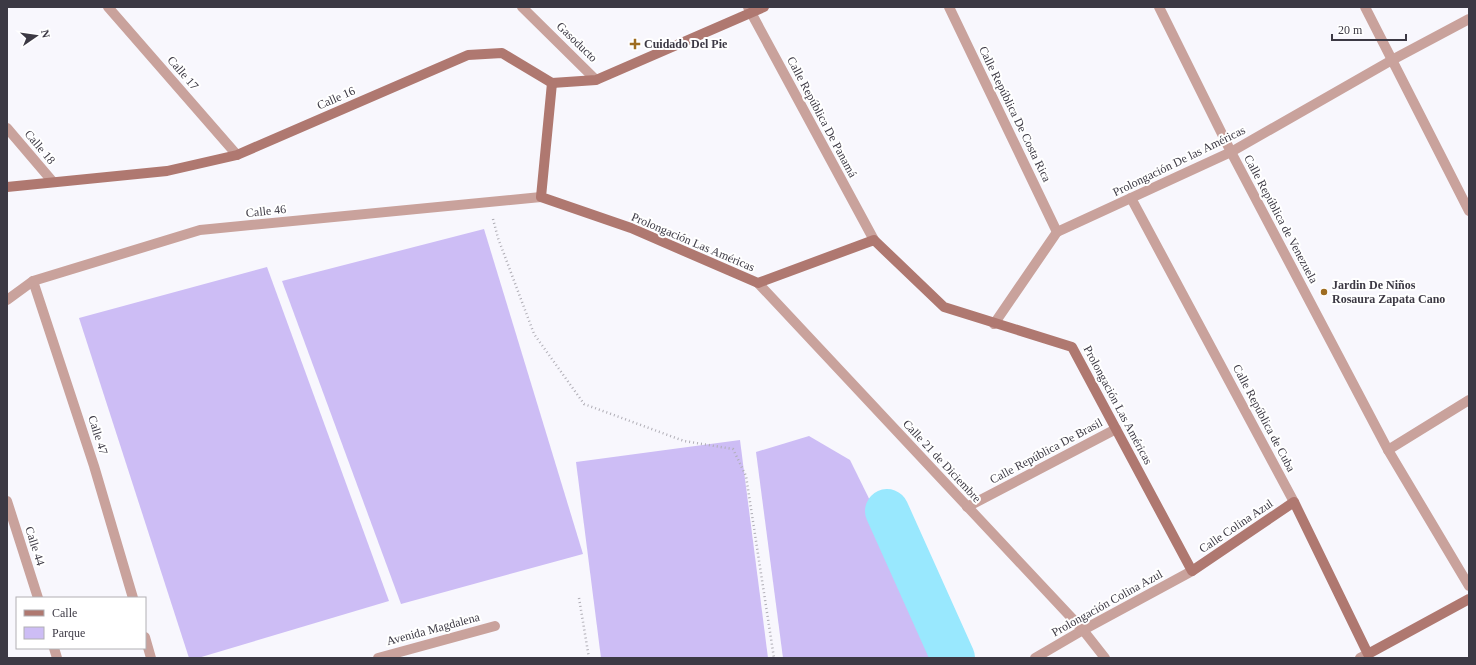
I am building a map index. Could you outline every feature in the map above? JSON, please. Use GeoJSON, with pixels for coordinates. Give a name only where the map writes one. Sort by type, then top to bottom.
{"type":"FeatureCollection","features":[{"type":"Feature","properties":{"kind":"main road"},"geometry":{"type":"LineString","coordinates":[[541,197],[552,83],[596,80],[750,10],[764,7]]}},
{"type":"Feature","properties":{"kind":"main road","name":"Calle 16"},"geometry":{"type":"LineString","coordinates":[[7,187],[167,171],[237,155],[468,55],[502,53],[552,83]]}},
{"type":"Feature","properties":{"kind":"main road","name":"Prolongación Las Américas"},"geometry":{"type":"LineString","coordinates":[[541,197],[631,228],[758,284],[874,240],[944,307],[994,324],[1072,346],[1192,571]]}},
{"type":"Feature","properties":{"kind":"main road","name":"Calle Colina Azul"},"geometry":{"type":"LineString","coordinates":[[1192,571],[1294,502]]}},
{"type":"Feature","properties":{"kind":"main road","name":"Calle República de Cuba"},"geometry":{"type":"LineString","coordinates":[[1294,502],[1364,656]]}},
{"type":"Feature","properties":{"kind":"main road"},"geometry":{"type":"LineString","coordinates":[[1364,656],[1469,599]]}},
{"type":"Feature","properties":{"kind":"street","name":"Calle 17"},"geometry":{"type":"LineString","coordinates":[[108,7],[237,155]]}},
{"type":"Feature","properties":{"kind":"street","name":"Gasoducto"},"geometry":{"type":"LineString","coordinates":[[522,7],[596,80]]}},
{"type":"Feature","properties":{"kind":"street","name":"Calle República De Costa Rica"},"geometry":{"type":"LineString","coordinates":[[949,7],[1057,232]]}},
{"type":"Feature","properties":{"kind":"street","name":"Calle República de Venezuela"},"geometry":{"type":"LineString","coordinates":[[1159,7],[1231,152],[1388,450],[1469,586]]}},
{"type":"Feature","properties":{"kind":"street"},"geometry":{"type":"LineString","coordinates":[[1365,7],[1469,211]]}},
{"type":"Feature","properties":{"kind":"street","name":"Calle República De Panamá"},"geometry":{"type":"LineString","coordinates":[[750,10],[874,240]]}},
{"type":"Feature","properties":{"kind":"street","name":"Prolongación De las Américas"},"geometry":{"type":"LineString","coordinates":[[1057,232],[1231,152],[1392,60],[1469,19]]}},
{"type":"Feature","properties":{"kind":"street","name":"Calle 18"},"geometry":{"type":"LineString","coordinates":[[7,128],[53,182]]}},
{"type":"Feature","properties":{"kind":"street","name":"Calle 46"},"geometry":{"type":"LineString","coordinates":[[7,300],[33,281],[200,230],[541,197]]}},
{"type":"Feature","properties":{"kind":"street","name":"Calle República de Cuba"},"geometry":{"type":"LineString","coordinates":[[1131,198],[1294,502]]}},
{"type":"Feature","properties":{"kind":"street"},"geometry":{"type":"LineString","coordinates":[[994,324],[1057,232]]}},
{"type":"Feature","properties":{"kind":"street","name":"Calle 47"},"geometry":{"type":"LineString","coordinates":[[33,281],[94,466],[133,597]]}},
{"type":"Feature","properties":{"kind":"street","name":"Calle 21 de Diciembre"},"geometry":{"type":"LineString","coordinates":[[758,284],[1083,630],[1105,658]]}},
{"type":"Feature","properties":{"kind":"street"},"geometry":{"type":"LineString","coordinates":[[1388,450],[1469,400]]}},
{"type":"Feature","properties":{"kind":"street","name":"Calle República De Brasil"},"geometry":{"type":"LineString","coordinates":[[967,507],[1116,429]]}},
{"type":"Feature","properties":{"kind":"street","name":"Calle 44"},"geometry":{"type":"LineString","coordinates":[[7,501],[38,597]]}},
{"type":"Feature","properties":{"kind":"street","name":"Prolongación Colina Azul"},"geometry":{"type":"LineString","coordinates":[[1035,658],[1083,630],[1192,571]]}},
{"type":"Feature","properties":{"kind":"street","name":"Avenida Magdalena"},"geometry":{"type":"LineString","coordinates":[[378,658],[495,626]]}},
{"type":"Feature","properties":{"kind":"street"},"geometry":{"type":"LineString","coordinates":[[146,640],[151,658]]}},
{"type":"Feature","properties":{"kind":"path"},"geometry":{"type":"LineString","coordinates":[[489,202],[498,238],[534,334],[584,404],[684,441],[733,449],[746,476],[774,658]]}},
{"type":"Feature","properties":{"kind":"path"},"geometry":{"type":"LineString","coordinates":[[579,598],[590,658]]}},
{"type":"Feature","properties":{"kind":"green space"},"geometry":{"type":"Polygon","coordinates":[[[484,229],[583,554],[401,604],[282,281],[484,229]]]}},
{"type":"Feature","properties":{"kind":"green space"},"geometry":{"type":"Polygon","coordinates":[[[267,267],[389,601],[198,658],[189,658],[79,318],[267,267]]]}},
{"type":"Feature","properties":{"kind":"green space"},"geometry":{"type":"Polygon","coordinates":[[[809,436],[850,460],[892,545],[937,658],[783,658],[756,452],[809,436]]]}},
{"type":"Feature","properties":{"kind":"green space"},"geometry":{"type":"Polygon","coordinates":[[[740,440],[768,658],[601,658],[576,462],[740,440]]]}},
{"type":"Feature","properties":{"kind":"waterway"},"geometry":{"type":"LineString","coordinates":[[887,511],[953,658]]}},
{"type":"Feature","properties":{"kind":"place","name":"Cuidado Del Pie"},"geometry":{"type":"Point","coordinates":[635,44]}},
{"type":"Feature","properties":{"kind":"place","name":"Jardin De Niños Rosaura Zapata Cano"},"geometry":{"type":"Point","coordinates":[1324,292]}}]}
